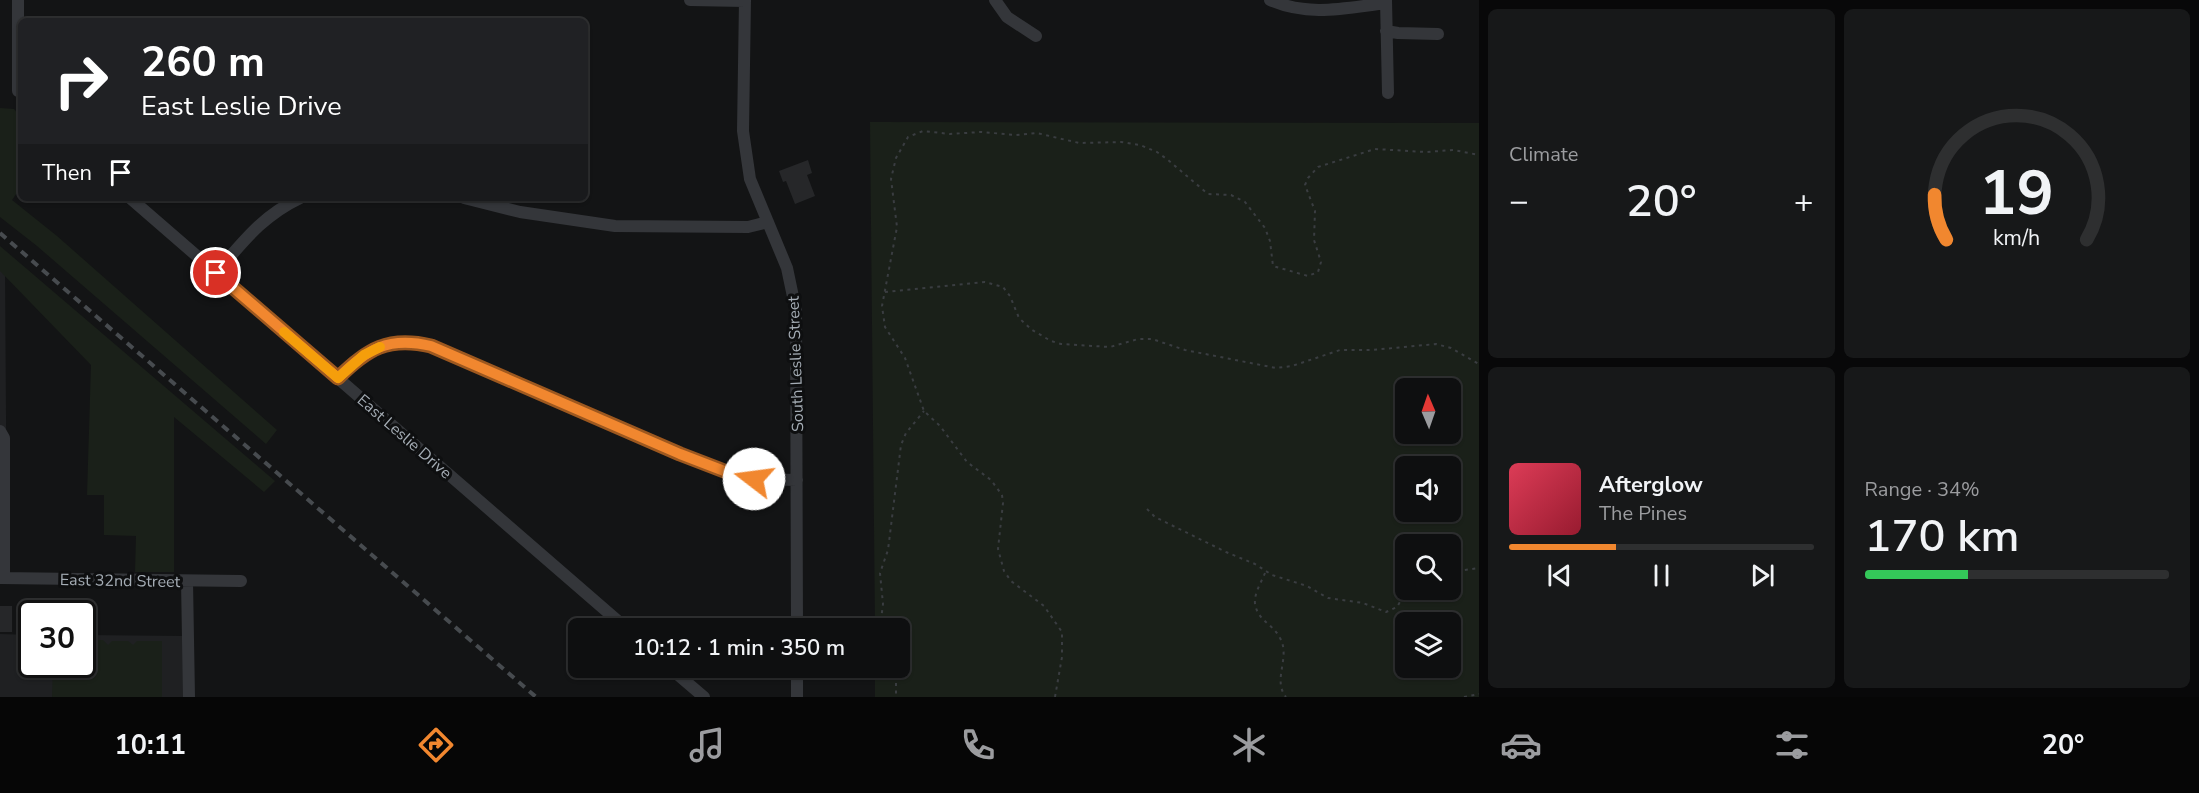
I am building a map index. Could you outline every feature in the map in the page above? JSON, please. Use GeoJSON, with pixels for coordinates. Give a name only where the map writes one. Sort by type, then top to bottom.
{"type":"FeatureCollection","features":[{"type":"Feature","properties":{"kind":"street"},"geometry":{"type":"LineString","coordinates":[[18,0],[18,91]]}},
{"type":"Feature","properties":{"kind":"street"},"geometry":{"type":"LineString","coordinates":[[690,0],[745,0]]}},
{"type":"Feature","properties":{"kind":"street","name":"South Leslie Street"},"geometry":{"type":"LineString","coordinates":[[745,0],[743,131],[750,179],[787,268],[796,311],[797,618]]}},
{"type":"Feature","properties":{"kind":"street"},"geometry":{"type":"LineString","coordinates":[[995,0],[1007,17],[1036,36]]}},
{"type":"Feature","properties":{"kind":"street"},"geometry":{"type":"LineString","coordinates":[[1270,0],[1287,8],[1312,12],[1386,2],[1388,93]]}},
{"type":"Feature","properties":{"kind":"street"},"geometry":{"type":"LineString","coordinates":[[1386,31],[1438,34]]}},
{"type":"Feature","properties":{"kind":"street","name":"East Leslie Drive"},"geometry":{"type":"LineString","coordinates":[[133,201],[614,618]]}},
{"type":"Feature","properties":{"kind":"street"},"geometry":{"type":"LineString","coordinates":[[216,273],[261,222],[294,201]]}},
{"type":"Feature","properties":{"kind":"street"},"geometry":{"type":"LineString","coordinates":[[476,201],[520,212],[615,226],[748,227],[768,222]]}},
{"type":"Feature","properties":{"kind":"street"},"geometry":{"type":"LineString","coordinates":[[338,378],[354,362],[375,348],[394,343],[418,343],[452,354],[680,454],[732,474],[754,479],[797,480]]}},
{"type":"Feature","properties":{"kind":"street"},"geometry":{"type":"LineString","coordinates":[[0,431],[4,438],[2,578]]}},
{"type":"Feature","properties":{"kind":"street","name":"East 32nd Street"},"geometry":{"type":"LineString","coordinates":[[2,578],[241,581]]}},
{"type":"Feature","properties":{"kind":"street"},"geometry":{"type":"LineString","coordinates":[[187,581],[189,697]]}},
{"type":"Feature","properties":{"kind":"street"},"geometry":{"type":"LineString","coordinates":[[682,678],[704,697]]}},
{"type":"Feature","properties":{"kind":"street"},"geometry":{"type":"LineString","coordinates":[[797,678],[797,697]]}},
{"type":"Feature","properties":{"kind":"path"},"geometry":{"type":"LineString","coordinates":[[1055,697],[1062,657],[1062,632],[1044,606],[1011,581],[1004,571],[998,549],[999,524],[1003,509],[1002,495],[991,480],[967,462],[940,426],[924,411],[905,358],[885,327],[882,306],[897,227],[891,179],[893,165],[908,137],[923,131],[950,134],[1036,133],[1079,143],[1121,142],[1149,148],[1168,160],[1204,192],[1213,195],[1232,195],[1245,202],[1265,228],[1270,241],[1271,264],[1277,268],[1308,276],[1316,274],[1321,266],[1314,240],[1314,211],[1305,185],[1318,167],[1375,149],[1426,152],[1454,150],[1479,154]]}},
{"type":"Feature","properties":{"kind":"path"},"geometry":{"type":"LineString","coordinates":[[885,292],[992,282],[1003,287],[1015,311],[1025,324],[1042,337],[1061,344],[1110,347],[1138,339],[1152,339],[1185,351],[1276,368],[1292,366],[1340,350],[1372,350],[1436,344],[1451,348],[1479,364]]}},
{"type":"Feature","properties":{"kind":"path"},"geometry":{"type":"LineString","coordinates":[[881,618],[883,604],[880,573],[889,543],[901,445],[906,433],[924,411]]}},
{"type":"Feature","properties":{"kind":"path"},"geometry":{"type":"LineString","coordinates":[[1147,509],[1155,517],[1255,564],[1266,572],[1307,586],[1334,600],[1363,603],[1386,612],[1397,607],[1401,600]]}},
{"type":"Feature","properties":{"kind":"path"},"geometry":{"type":"LineString","coordinates":[[1461,570],[1479,568]]}},
{"type":"Feature","properties":{"kind":"path"},"geometry":{"type":"LineString","coordinates":[[1266,572],[1257,591],[1256,605],[1259,616],[1277,633],[1282,643],[1284,655],[1281,684],[1286,697]]}},
{"type":"Feature","properties":{"kind":"path"},"geometry":{"type":"LineString","coordinates":[[896,678],[896,697]]}},
{"type":"Feature","properties":{"kind":"path"},"geometry":{"type":"LineString","coordinates":[[1464,697],[1479,694]]}},
{"type":"Feature","properties":{"kind":"shaded area"},"geometry":{"type":"Polygon","coordinates":[[[0,108],[14,109],[18,114],[18,191],[12,200],[57,236],[277,430],[266,444],[37,246],[0,217],[0,108]]]}},
{"type":"Feature","properties":{"kind":"shaded area"},"geometry":{"type":"Polygon","coordinates":[[[870,122],[1479,123],[1479,697],[875,697],[875,678],[910,678],[910,618],[875,618],[870,122]]]}},
{"type":"Feature","properties":{"kind":"shaded area"},"geometry":{"type":"Polygon","coordinates":[[[0,246],[275,481],[264,492],[174,417],[174,572],[135,572],[136,536],[104,535],[104,495],[87,495],[91,365],[0,271],[0,246]]]}},
{"type":"Feature","properties":{"kind":"shaded area"},"geometry":{"type":"Polygon","coordinates":[[[0,267],[5,267],[7,563],[0,563],[0,267]]]}},
{"type":"Feature","properties":{"kind":"shaded area"},"geometry":{"type":"Polygon","coordinates":[[[0,634],[18,635],[18,678],[96,678],[96,635],[185,636],[185,697],[0,697],[0,634]]]}},
{"type":"Feature","properties":{"kind":"shaded area"},"geometry":{"type":"Polygon","coordinates":[[[96,640],[103,640],[108,645],[112,641],[128,641],[133,645],[137,641],[162,641],[162,697],[52,697],[53,678],[96,678],[96,640]]]}},
{"type":"Feature","properties":{"kind":"building"},"geometry":{"type":"Polygon","coordinates":[[[808,160],[812,173],[807,175],[815,196],[795,204],[786,181],[783,182],[779,171],[808,160]]]}},
{"type":"Feature","properties":{"kind":"building"},"geometry":{"type":"Polygon","coordinates":[[[0,606],[12,606],[12,632],[0,632],[0,606]]]}},
{"type":"Feature","properties":{"kind":"railway"},"geometry":{"type":"LineString","coordinates":[[0,233],[536,697]]}},
{"type":"Feature","properties":{"kind":"slow traffic"},"geometry":{"type":"LineString","coordinates":[[284,332],[338,378],[354,362],[380,347]]}},
{"type":"Feature","properties":{"kind":"route"},"geometry":{"type":"LineString","coordinates":[[216,273],[338,378],[354,362],[383,345],[418,343],[431,346],[680,454],[732,474],[754,479]]}}]}
